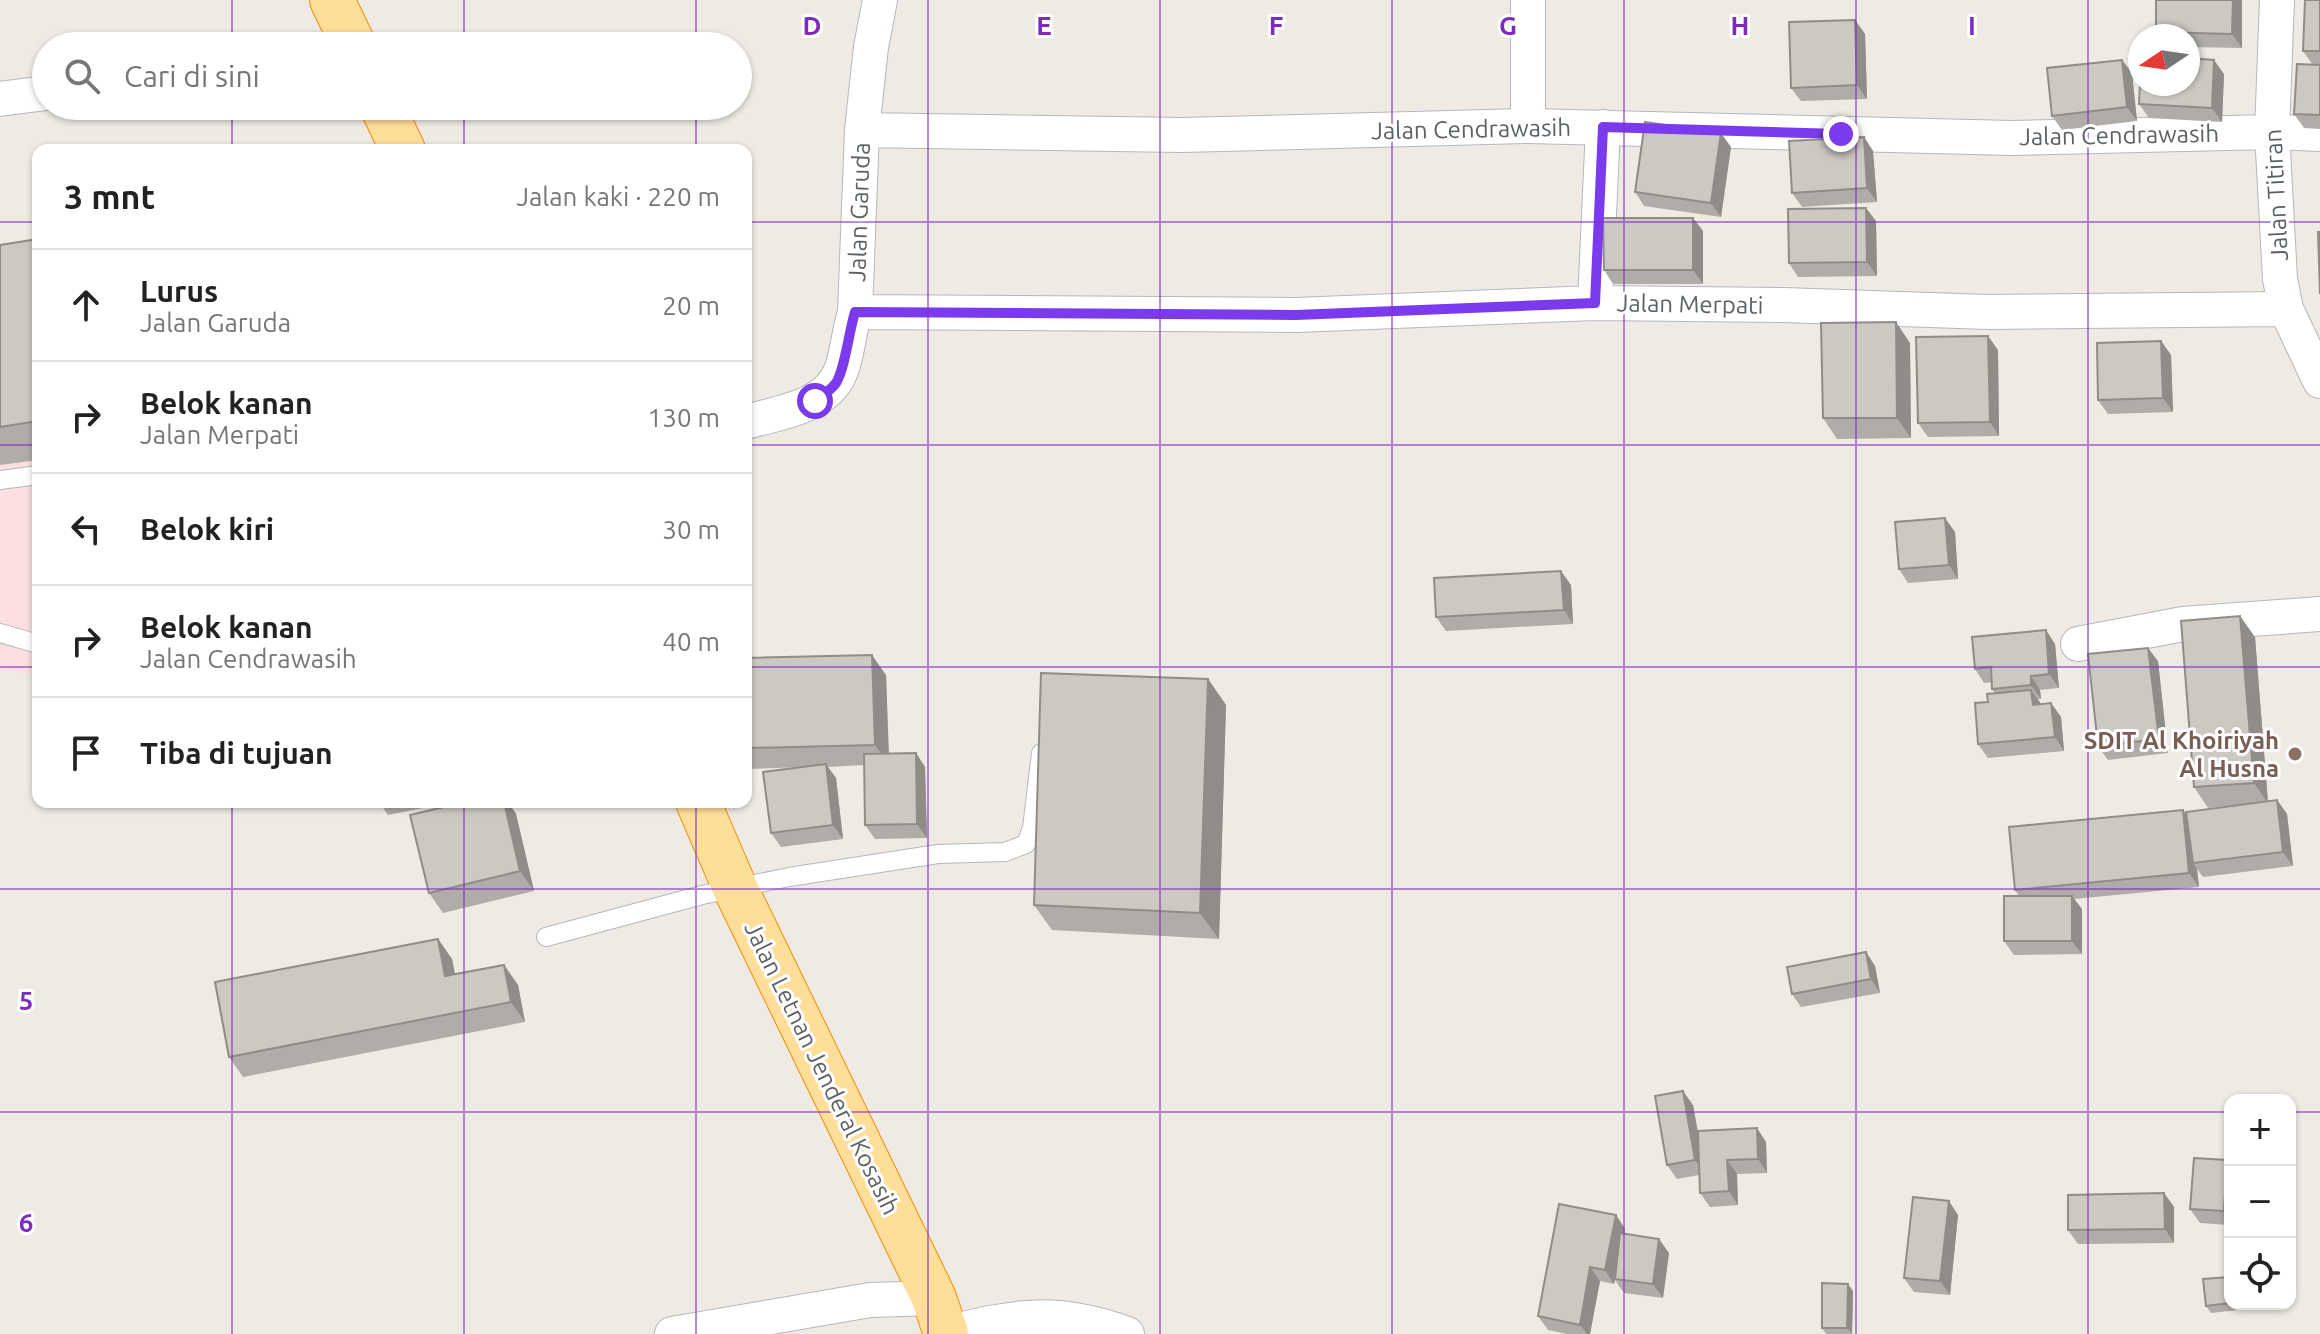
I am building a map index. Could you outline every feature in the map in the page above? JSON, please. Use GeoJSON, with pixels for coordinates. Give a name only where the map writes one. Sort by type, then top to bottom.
{"type":"FeatureCollection","features":[{"type":"Feature","properties":{"kind":"highway"},"geometry":{"type":"LineString","coordinates":[[332,0],[347,32]]}},
{"type":"Feature","properties":{"kind":"highway"},"geometry":{"type":"LineString","coordinates":[[389,120],[400,144]]}},
{"type":"Feature","properties":{"kind":"highway","name":"Jalan Letnan Jenderal Kosasih"},"geometry":{"type":"LineString","coordinates":[[701,808],[735,888],[942,1322]]}},
{"type":"Feature","properties":{"kind":"street","name":"Jalan Garuda"},"geometry":{"type":"LineString","coordinates":[[752,420],[815,401],[835,385],[843,366],[855,312],[862,130],[871,47],[880,0]]}},
{"type":"Feature","properties":{"kind":"street"},"geometry":{"type":"LineString","coordinates":[[1528,0],[1528,126]]}},
{"type":"Feature","properties":{"kind":"street","name":"Jalan Titiran"},"geometry":{"type":"LineString","coordinates":[[2277,0],[2272,132],[2280,279],[2286,309],[2320,381]]}},
{"type":"Feature","properties":{"kind":"street"},"geometry":{"type":"LineString","coordinates":[[0,99],[32,95]]}},
{"type":"Feature","properties":{"kind":"street","name":"Jalan Cendrawasih"},"geometry":{"type":"LineString","coordinates":[[862,130],[1182,135],[1528,126],[2012,138],[2272,132],[2320,134]]}},
{"type":"Feature","properties":{"kind":"street"},"geometry":{"type":"LineString","coordinates":[[1595,303],[1603,127]]}},
{"type":"Feature","properties":{"kind":"street","name":"Jalan Merpati"},"geometry":{"type":"LineString","coordinates":[[855,312],[1296,315],[1595,303],[1988,312],[2286,309]]}},
{"type":"Feature","properties":{"kind":"street"},"geometry":{"type":"LineString","coordinates":[[2078,644],[2183,624],[2320,614]]}},
{"type":"Feature","properties":{"kind":"street"},"geometry":{"type":"LineString","coordinates":[[672,1334],[870,1300],[942,1322],[1052,1316],[1093,1323],[1127,1334]]}},
{"type":"Feature","properties":{"kind":"lane"},"geometry":{"type":"LineString","coordinates":[[0,480],[32,476]]}},
{"type":"Feature","properties":{"kind":"lane"},"geometry":{"type":"LineString","coordinates":[[0,633],[32,642]]}},
{"type":"Feature","properties":{"kind":"lane"},"geometry":{"type":"LineString","coordinates":[[546,937],[702,895],[789,877],[938,854],[1018,849],[1026,844],[1032,828],[1041,753]]}},
{"type":"Feature","properties":{"kind":"shaded area"},"geometry":{"type":"Polygon","coordinates":[[[32,272],[32,673],[0,670],[0,274],[32,272]]]}},
{"type":"Feature","properties":{"kind":"building"},"geometry":{"type":"Polygon","coordinates":[[[2156,0],[2233,0],[2232,34],[2200,33],[2200,24],[2156,24],[2156,0]]]}},
{"type":"Feature","properties":{"kind":"building"},"geometry":{"type":"Polygon","coordinates":[[[2305,0],[2320,0],[2320,51],[2303,51],[2305,0]]]}},
{"type":"Feature","properties":{"kind":"building"},"geometry":{"type":"Polygon","coordinates":[[[1855,20],[1857,85],[1791,88],[1789,22],[1855,20]]]}},
{"type":"Feature","properties":{"kind":"building"},"geometry":{"type":"Polygon","coordinates":[[[2200,59],[2214,60],[2212,108],[2139,104],[2139,96],[2200,96],[2200,59]]]}},
{"type":"Feature","properties":{"kind":"building"},"geometry":{"type":"Polygon","coordinates":[[[2122,60],[2127,107],[2052,116],[2047,68],[2122,60]]]}},
{"type":"Feature","properties":{"kind":"building"},"geometry":{"type":"Polygon","coordinates":[[[2297,64],[2320,65],[2320,115],[2294,114],[2297,64]]]}},
{"type":"Feature","properties":{"kind":"building"},"geometry":{"type":"Polygon","coordinates":[[[1645,122],[1721,133],[1711,203],[1635,192],[1645,122]]]}},
{"type":"Feature","properties":{"kind":"building"},"geometry":{"type":"Polygon","coordinates":[[[1864,137],[1867,188],[1792,193],[1789,141],[1864,137]]]}},
{"type":"Feature","properties":{"kind":"building"},"geometry":{"type":"Polygon","coordinates":[[[1866,208],[1867,262],[1789,263],[1788,209],[1866,208]]]}},
{"type":"Feature","properties":{"kind":"building"},"geometry":{"type":"Polygon","coordinates":[[[1603,218],[1693,218],[1693,270],[1604,270],[1603,218]]]}},
{"type":"Feature","properties":{"kind":"building"},"geometry":{"type":"Polygon","coordinates":[[[2318,232],[2320,232],[2320,294],[2318,232]]]}},
{"type":"Feature","properties":{"kind":"building"},"geometry":{"type":"Polygon","coordinates":[[[32,240],[32,422],[0,427],[0,245],[32,240]]]}},
{"type":"Feature","properties":{"kind":"building"},"geometry":{"type":"Polygon","coordinates":[[[1896,322],[1897,418],[1823,418],[1821,323],[1896,322]]]}},
{"type":"Feature","properties":{"kind":"building"},"geometry":{"type":"Polygon","coordinates":[[[1988,336],[1990,422],[1918,423],[1916,337],[1988,336]]]}},
{"type":"Feature","properties":{"kind":"building"},"geometry":{"type":"Polygon","coordinates":[[[2161,341],[2163,398],[2098,400],[2097,343],[2161,341]]]}},
{"type":"Feature","properties":{"kind":"building"},"geometry":{"type":"Polygon","coordinates":[[[1945,518],[1949,565],[1899,569],[1895,522],[1945,518]]]}},
{"type":"Feature","properties":{"kind":"building"},"geometry":{"type":"Polygon","coordinates":[[[1561,571],[1564,610],[1436,617],[1434,578],[1561,571]]]}},
{"type":"Feature","properties":{"kind":"building"},"geometry":{"type":"Polygon","coordinates":[[[2240,616],[2254,783],[2194,787],[2181,621],[2240,616]]]}},
{"type":"Feature","properties":{"kind":"building"},"geometry":{"type":"Polygon","coordinates":[[[2046,630],[2049,674],[2031,676],[2031,685],[1992,689],[1991,667],[1975,669],[1972,637],[2046,630]]]}},
{"type":"Feature","properties":{"kind":"building"},"geometry":{"type":"Polygon","coordinates":[[[2148,648],[2159,739],[2098,746],[2088,654],[2148,648]]]}},
{"type":"Feature","properties":{"kind":"building"},"geometry":{"type":"Polygon","coordinates":[[[872,655],[875,745],[752,748],[752,658],[872,655]]]}},
{"type":"Feature","properties":{"kind":"building"},"geometry":{"type":"Polygon","coordinates":[[[1041,673],[1208,679],[1200,913],[1034,905],[1041,673]]]}},
{"type":"Feature","properties":{"kind":"building"},"geometry":{"type":"Polygon","coordinates":[[[2031,690],[2033,705],[2051,703],[2055,737],[1978,744],[1975,703],[1988,702],[1987,694],[2031,690]]]}},
{"type":"Feature","properties":{"kind":"building"},"geometry":{"type":"Polygon","coordinates":[[[916,753],[917,824],[865,825],[864,754],[916,753]]]}},
{"type":"Feature","properties":{"kind":"building"},"geometry":{"type":"Polygon","coordinates":[[[826,764],[833,825],[771,833],[763,772],[826,764]]]}},
{"type":"Feature","properties":{"kind":"building"},"geometry":{"type":"Polygon","coordinates":[[[2277,800],[2283,852],[2193,863],[2186,812],[2277,800]]]}},
{"type":"Feature","properties":{"kind":"building"},"geometry":{"type":"Polygon","coordinates":[[[440,808],[505,808],[520,871],[429,893],[410,815],[440,808]]]}},
{"type":"Feature","properties":{"kind":"building"},"geometry":{"type":"Polygon","coordinates":[[[2183,810],[2189,873],[2015,890],[2009,827],[2183,810]]]}},
{"type":"Feature","properties":{"kind":"building"},"geometry":{"type":"Polygon","coordinates":[[[2004,896],[2072,896],[2072,941],[2004,941],[2004,896]]]}},
{"type":"Feature","properties":{"kind":"building"},"geometry":{"type":"Polygon","coordinates":[[[438,939],[445,976],[504,965],[511,1002],[229,1057],[215,982],[438,939]]]}},
{"type":"Feature","properties":{"kind":"building"},"geometry":{"type":"Polygon","coordinates":[[[1866,952],[1871,979],[1792,994],[1787,967],[1866,952]]]}},
{"type":"Feature","properties":{"kind":"building"},"geometry":{"type":"Polygon","coordinates":[[[1683,1091],[1695,1160],[1667,1165],[1655,1096],[1683,1091]]]}},
{"type":"Feature","properties":{"kind":"building"},"geometry":{"type":"Polygon","coordinates":[[[1757,1128],[1758,1159],[1727,1160],[1729,1191],[1700,1193],[1698,1131],[1757,1128]]]}},
{"type":"Feature","properties":{"kind":"building"},"geometry":{"type":"Polygon","coordinates":[[[2194,1158],[2224,1160],[2224,1211],[2190,1209],[2194,1158]]]}},
{"type":"Feature","properties":{"kind":"building"},"geometry":{"type":"Polygon","coordinates":[[[2164,1193],[2165,1229],[2068,1230],[2068,1195],[2164,1193]]]}},
{"type":"Feature","properties":{"kind":"building"},"geometry":{"type":"Polygon","coordinates":[[[1913,1197],[1949,1201],[1940,1281],[1904,1278],[1913,1197]]]}},
{"type":"Feature","properties":{"kind":"building"},"geometry":{"type":"Polygon","coordinates":[[[1559,1204],[1616,1215],[1605,1270],[1590,1267],[1580,1325],[1538,1316],[1559,1204]]]}},
{"type":"Feature","properties":{"kind":"building"},"geometry":{"type":"Polygon","coordinates":[[[1620,1233],[1659,1239],[1653,1284],[1615,1279],[1620,1233]]]}},
{"type":"Feature","properties":{"kind":"building"},"geometry":{"type":"Polygon","coordinates":[[[2224,1277],[2224,1304],[2206,1306],[2203,1279],[2224,1277]]]}},
{"type":"Feature","properties":{"kind":"building"},"geometry":{"type":"Polygon","coordinates":[[[1822,1283],[1848,1284],[1847,1328],[1822,1328],[1822,1283]]]}},
{"type":"Feature","properties":{"kind":"place","name":"SDIT Al Khoiriyah Al Husna"},"geometry":{"type":"Point","coordinates":[2295,754]}},
{"type":"Feature","properties":{"kind":"route"},"geometry":{"type":"LineString","coordinates":[[815,401],[835,385],[843,366],[855,312],[1296,315],[1595,303],[1603,127],[1841,134]]}}]}
